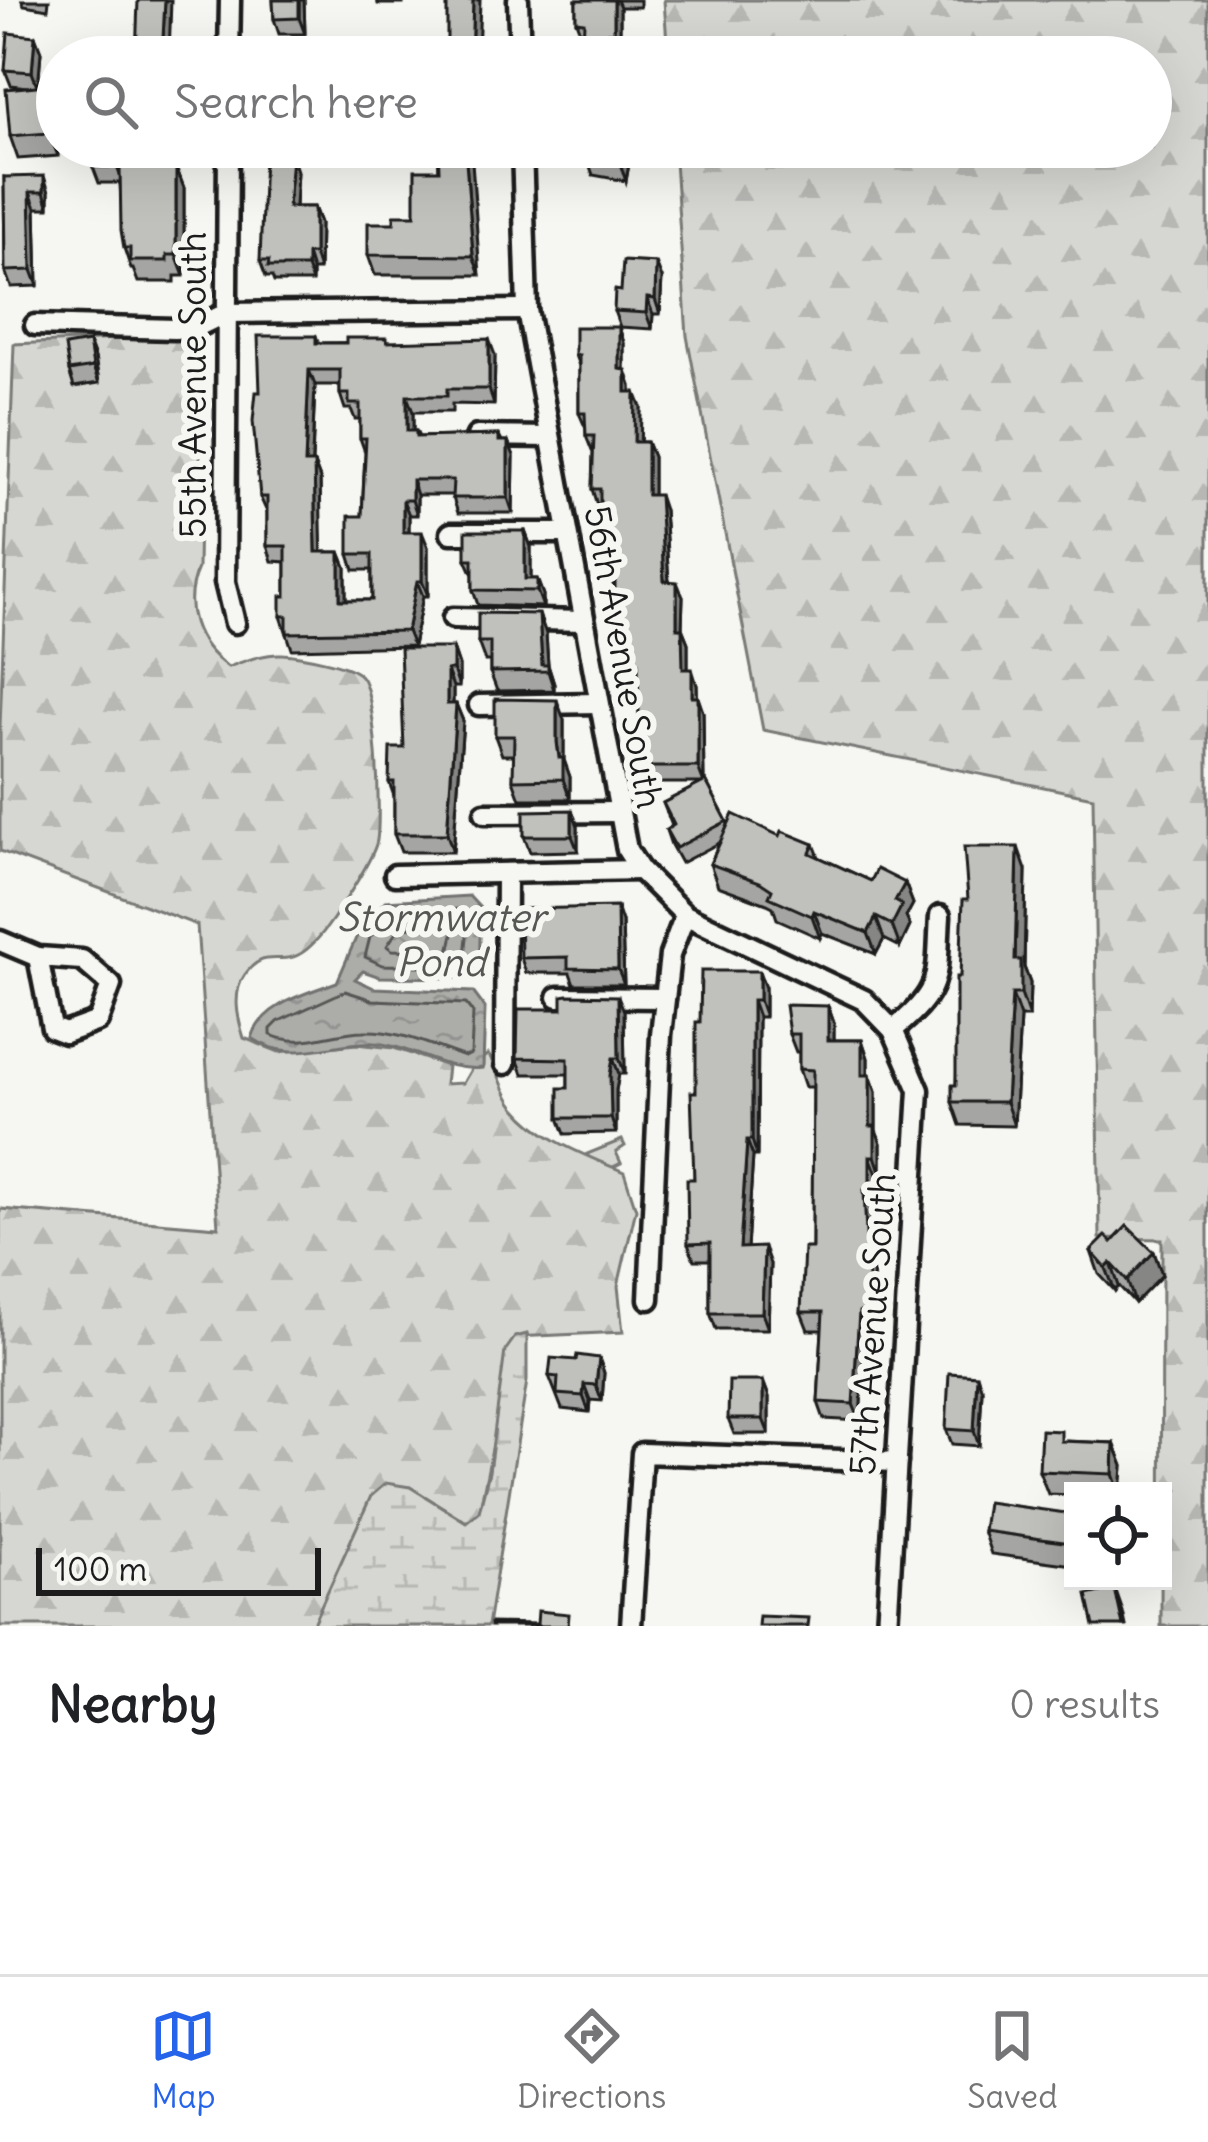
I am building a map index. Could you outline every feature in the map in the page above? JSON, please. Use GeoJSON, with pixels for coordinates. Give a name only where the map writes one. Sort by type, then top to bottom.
{"type":"FeatureCollection","features":[{"type":"Feature","properties":{"kind":"street"},"geometry":{"type":"LineString","coordinates":[[229,36],[230,0]]}},
{"type":"Feature","properties":{"kind":"street"},"geometry":{"type":"LineString","coordinates":[[518,0],[519,36]]}},
{"type":"Feature","properties":{"kind":"street","name":"55th Avenue South"},"geometry":{"type":"LineString","coordinates":[[228,168],[225,582],[235,623]]}},
{"type":"Feature","properties":{"kind":"street","name":"56th Avenue South"},"geometry":{"type":"LineString","coordinates":[[523,168],[527,310],[627,850],[640,870],[685,915],[864,1000],[893,1030]]}},
{"type":"Feature","properties":{"kind":"street"},"geometry":{"type":"LineString","coordinates":[[34,325],[195,328],[226,314],[527,310]]}},
{"type":"Feature","properties":{"kind":"street"},"geometry":{"type":"LineString","coordinates":[[449,436],[550,437]]}},
{"type":"Feature","properties":{"kind":"street"},"geometry":{"type":"LineString","coordinates":[[451,533],[568,533]]}},
{"type":"Feature","properties":{"kind":"street"},"geometry":{"type":"LineString","coordinates":[[453,618],[583,620]]}},
{"type":"Feature","properties":{"kind":"street"},"geometry":{"type":"LineString","coordinates":[[478,705],[598,703]]}},
{"type":"Feature","properties":{"kind":"street"},"geometry":{"type":"LineString","coordinates":[[485,813],[618,812]]}},
{"type":"Feature","properties":{"kind":"street"},"geometry":{"type":"LineString","coordinates":[[395,875],[640,870]]}},
{"type":"Feature","properties":{"kind":"street"},"geometry":{"type":"LineString","coordinates":[[506,875],[506,1064]]}},
{"type":"Feature","properties":{"kind":"street"},"geometry":{"type":"LineString","coordinates":[[650,1299],[665,998],[670,955],[685,915]]}},
{"type":"Feature","properties":{"kind":"street"},"geometry":{"type":"LineString","coordinates":[[893,1030],[935,989],[940,916]]}},
{"type":"Feature","properties":{"kind":"street"},"geometry":{"type":"LineString","coordinates":[[0,941],[38,957],[82,960],[111,985],[98,1021],[65,1033],[52,1028],[38,957]]}},
{"type":"Feature","properties":{"kind":"street"},"geometry":{"type":"LineString","coordinates":[[558,997],[665,998]]}},
{"type":"Feature","properties":{"kind":"street","name":"57th Avenue South"},"geometry":{"type":"LineString","coordinates":[[887,1626],[919,1090],[893,1030]]}},
{"type":"Feature","properties":{"kind":"street"},"geometry":{"type":"LineString","coordinates":[[631,1626],[642,1453],[897,1462]]}},
{"type":"Feature","properties":{"kind":"green space"},"geometry":{"type":"Polygon","coordinates":[[[664,0],[1208,0],[1208,1626],[1161,1626],[1161,1590],[1172,1590],[1172,1482],[1161,1482],[1162,1239],[1100,1238],[1093,797],[763,730],[687,336],[675,168],[1172,168],[1172,36],[667,36],[664,0]]]}},
{"type":"Feature","properties":{"kind":"green space"},"geometry":{"type":"Polygon","coordinates":[[[202,335],[198,568],[191,596],[194,623],[207,647],[228,667],[282,654],[324,661],[361,676],[376,755],[378,826],[371,857],[310,947],[293,957],[261,960],[244,976],[237,999],[244,1038],[279,1052],[356,1044],[394,1048],[447,1066],[445,1084],[463,1083],[488,1054],[511,1101],[526,1119],[565,1146],[624,1172],[636,1209],[618,1286],[623,1332],[515,1337],[479,1513],[467,1522],[410,1487],[371,1497],[312,1626],[0,1626],[0,1209],[218,1227],[197,925],[0,851],[14,344],[202,335]]]}},
{"type":"Feature","properties":{"kind":"green space"},"geometry":{"type":"Polygon","coordinates":[[[622,1140],[625,1146],[616,1152],[621,1163],[597,1175],[587,1154],[622,1140]]]}},
{"type":"Feature","properties":{"kind":"green space"},"geometry":{"type":"Polygon","coordinates":[[[527,1334],[527,1381],[488,1626],[312,1626],[371,1496],[386,1483],[410,1487],[466,1522],[479,1512],[505,1351],[515,1337],[527,1334]]]}},
{"type":"Feature","properties":{"kind":"water","name":"Stormwater Pond"},"geometry":{"type":"Polygon","coordinates":[[[469,896],[481,909],[479,971],[470,978],[380,977],[363,971],[355,979],[374,988],[473,992],[485,1008],[483,1068],[452,1066],[378,1043],[292,1051],[252,1038],[275,1008],[337,982],[359,931],[385,901],[469,896]]]}},
{"type":"Feature","properties":{"kind":"building"},"geometry":{"type":"Polygon","coordinates":[[[138,0],[165,0],[163,36],[137,36],[138,0]]]}},
{"type":"Feature","properties":{"kind":"building"},"geometry":{"type":"Polygon","coordinates":[[[273,0],[299,0],[299,18],[274,19],[273,0]]]}},
{"type":"Feature","properties":{"kind":"building"},"geometry":{"type":"Polygon","coordinates":[[[447,0],[473,0],[472,36],[447,36],[447,0]]]}},
{"type":"Feature","properties":{"kind":"building"},"geometry":{"type":"Polygon","coordinates":[[[576,0],[614,0],[614,32],[608,36],[583,36],[584,22],[576,21],[576,0]]]}},
{"type":"Feature","properties":{"kind":"building"},"geometry":{"type":"Polygon","coordinates":[[[8,33],[35,36],[32,72],[5,70],[8,33]]]}},
{"type":"Feature","properties":{"kind":"building"},"geometry":{"type":"Polygon","coordinates":[[[36,86],[36,134],[10,136],[6,89],[36,86]]]}},
{"type":"Feature","properties":{"kind":"building"},"geometry":{"type":"Polygon","coordinates":[[[120,168],[176,168],[176,255],[167,255],[167,261],[130,261],[130,248],[124,248],[120,168]]]}},
{"type":"Feature","properties":{"kind":"building"},"geometry":{"type":"Polygon","coordinates":[[[263,168],[291,168],[288,207],[314,207],[314,254],[307,254],[307,267],[268,267],[269,261],[260,261],[263,168]]]}},
{"type":"Feature","properties":{"kind":"building"},"geometry":{"type":"Polygon","coordinates":[[[467,168],[473,256],[368,255],[368,223],[394,223],[394,215],[415,215],[415,170],[467,168]]]}},
{"type":"Feature","properties":{"kind":"building"},"geometry":{"type":"Polygon","coordinates":[[[44,176],[44,192],[30,192],[32,270],[5,271],[4,177],[44,176]]]}},
{"type":"Feature","properties":{"kind":"building"},"geometry":{"type":"Polygon","coordinates":[[[623,261],[656,263],[655,299],[647,298],[646,313],[614,311],[623,261]]]}},
{"type":"Feature","properties":{"kind":"building"},"geometry":{"type":"Polygon","coordinates":[[[575,327],[619,327],[619,369],[626,370],[626,392],[635,392],[634,442],[647,442],[647,495],[659,495],[664,581],[677,582],[683,669],[692,669],[692,697],[698,697],[698,767],[643,767],[647,715],[639,715],[638,663],[626,663],[623,655],[623,617],[615,617],[608,515],[600,515],[600,489],[592,489],[594,436],[586,436],[585,413],[579,413],[575,327]]]}},
{"type":"Feature","properties":{"kind":"building"},"geometry":{"type":"Polygon","coordinates":[[[258,336],[316,336],[316,343],[346,343],[346,338],[387,338],[387,342],[489,339],[489,389],[407,396],[407,431],[416,431],[416,437],[499,435],[499,441],[508,441],[508,498],[452,498],[453,480],[412,480],[412,500],[403,500],[403,532],[422,532],[422,581],[417,581],[407,631],[287,633],[287,616],[281,616],[286,546],[267,546],[267,497],[260,497],[253,421],[256,392],[260,392],[258,336]],[[309,370],[305,463],[314,463],[316,552],[340,552],[340,600],[372,600],[372,554],[349,554],[349,516],[362,516],[366,438],[360,438],[360,404],[349,404],[349,394],[340,394],[340,370],[309,370]]]}},
{"type":"Feature","properties":{"kind":"building"},"geometry":{"type":"Polygon","coordinates":[[[89,342],[93,367],[69,371],[65,346],[89,342]]]}},
{"type":"Feature","properties":{"kind":"building"},"geometry":{"type":"Polygon","coordinates":[[[466,531],[525,531],[525,579],[537,579],[537,591],[473,590],[473,559],[466,559],[466,531]]]}},
{"type":"Feature","properties":{"kind":"building"},"geometry":{"type":"Polygon","coordinates":[[[478,613],[539,614],[542,665],[548,665],[548,671],[490,672],[490,642],[478,642],[478,613]]]}},
{"type":"Feature","properties":{"kind":"building"},"geometry":{"type":"Polygon","coordinates":[[[400,648],[453,648],[453,670],[447,670],[447,704],[456,704],[447,834],[394,834],[390,748],[404,748],[400,648]]]}},
{"type":"Feature","properties":{"kind":"building"},"geometry":{"type":"Polygon","coordinates":[[[495,699],[557,700],[563,779],[513,780],[514,736],[495,736],[495,699]]]}},
{"type":"Feature","properties":{"kind":"building"},"geometry":{"type":"Polygon","coordinates":[[[706,781],[727,821],[676,848],[666,830],[674,825],[663,803],[706,781]]]}},
{"type":"Feature","properties":{"kind":"building"},"geometry":{"type":"Polygon","coordinates":[[[572,810],[572,836],[524,836],[524,811],[572,810]]]}},
{"type":"Feature","properties":{"kind":"building"},"geometry":{"type":"Polygon","coordinates":[[[733,814],[780,836],[782,831],[814,844],[810,853],[871,881],[877,869],[905,883],[895,901],[902,905],[892,925],[876,917],[868,933],[814,911],[812,916],[769,897],[772,890],[760,882],[710,864],[733,814]]]}},
{"type":"Feature","properties":{"kind":"building"},"geometry":{"type":"Polygon","coordinates":[[[964,847],[1018,847],[1015,960],[1021,960],[1021,994],[1012,994],[1006,1102],[952,1102],[956,977],[960,977],[963,899],[968,899],[964,847]]]}},
{"type":"Feature","properties":{"kind":"building"},"geometry":{"type":"Polygon","coordinates":[[[617,907],[618,969],[568,968],[568,957],[521,958],[520,909],[617,907]]]}},
{"type":"Feature","properties":{"kind":"building"},"geometry":{"type":"Polygon","coordinates":[[[701,971],[759,971],[759,1000],[752,1000],[752,1140],[747,1140],[740,1248],[764,1247],[762,1313],[710,1313],[710,1243],[688,1244],[687,1179],[694,1179],[691,1092],[696,1092],[701,971]]]}},
{"type":"Feature","properties":{"kind":"building"},"geometry":{"type":"Polygon","coordinates":[[[562,996],[618,996],[619,1058],[613,1058],[610,1075],[611,1118],[559,1118],[559,1088],[568,1088],[568,1059],[517,1058],[518,1009],[562,1009],[562,996]]]}},
{"type":"Feature","properties":{"kind":"building"},"geometry":{"type":"Polygon","coordinates":[[[785,1005],[828,1006],[828,1040],[862,1040],[862,1075],[870,1075],[875,1156],[870,1156],[870,1190],[864,1190],[868,1278],[866,1312],[859,1312],[853,1404],[818,1402],[823,1312],[801,1312],[804,1248],[812,1248],[813,1070],[799,1069],[799,1034],[789,1034],[785,1005]]]}},
{"type":"Feature","properties":{"kind":"building"},"geometry":{"type":"Polygon","coordinates":[[[1127,1226],[1154,1252],[1127,1280],[1111,1263],[1106,1268],[1091,1251],[1106,1236],[1112,1242],[1127,1226]]]}},
{"type":"Feature","properties":{"kind":"building"},"geometry":{"type":"Polygon","coordinates":[[[577,1355],[599,1358],[596,1385],[584,1384],[583,1396],[557,1394],[558,1377],[549,1376],[551,1358],[576,1360],[577,1355]]]}},
{"type":"Feature","properties":{"kind":"building"},"geometry":{"type":"Polygon","coordinates":[[[949,1373],[977,1375],[974,1431],[946,1429],[949,1373]]]}},
{"type":"Feature","properties":{"kind":"building"},"geometry":{"type":"Polygon","coordinates":[[[729,1381],[763,1381],[763,1419],[728,1419],[729,1381]]]}},
{"type":"Feature","properties":{"kind":"building"},"geometry":{"type":"Polygon","coordinates":[[[1041,1430],[1061,1431],[1061,1441],[1114,1443],[1113,1474],[1039,1471],[1041,1430]]]}},
{"type":"Feature","properties":{"kind":"building"},"geometry":{"type":"Polygon","coordinates":[[[987,1502],[1064,1513],[1064,1542],[983,1531],[987,1502]]]}},
{"type":"Feature","properties":{"kind":"building"},"geometry":{"type":"Polygon","coordinates":[[[1115,1590],[1123,1626],[1094,1626],[1087,1595],[1115,1590]]]}},
{"type":"Feature","properties":{"kind":"building"},"geometry":{"type":"Polygon","coordinates":[[[538,1611],[569,1614],[568,1626],[491,1626],[537,1624],[538,1611]]]}},
{"type":"Feature","properties":{"kind":"building"},"geometry":{"type":"Polygon","coordinates":[[[759,1616],[809,1618],[808,1626],[758,1626],[759,1616]]]}}]}
